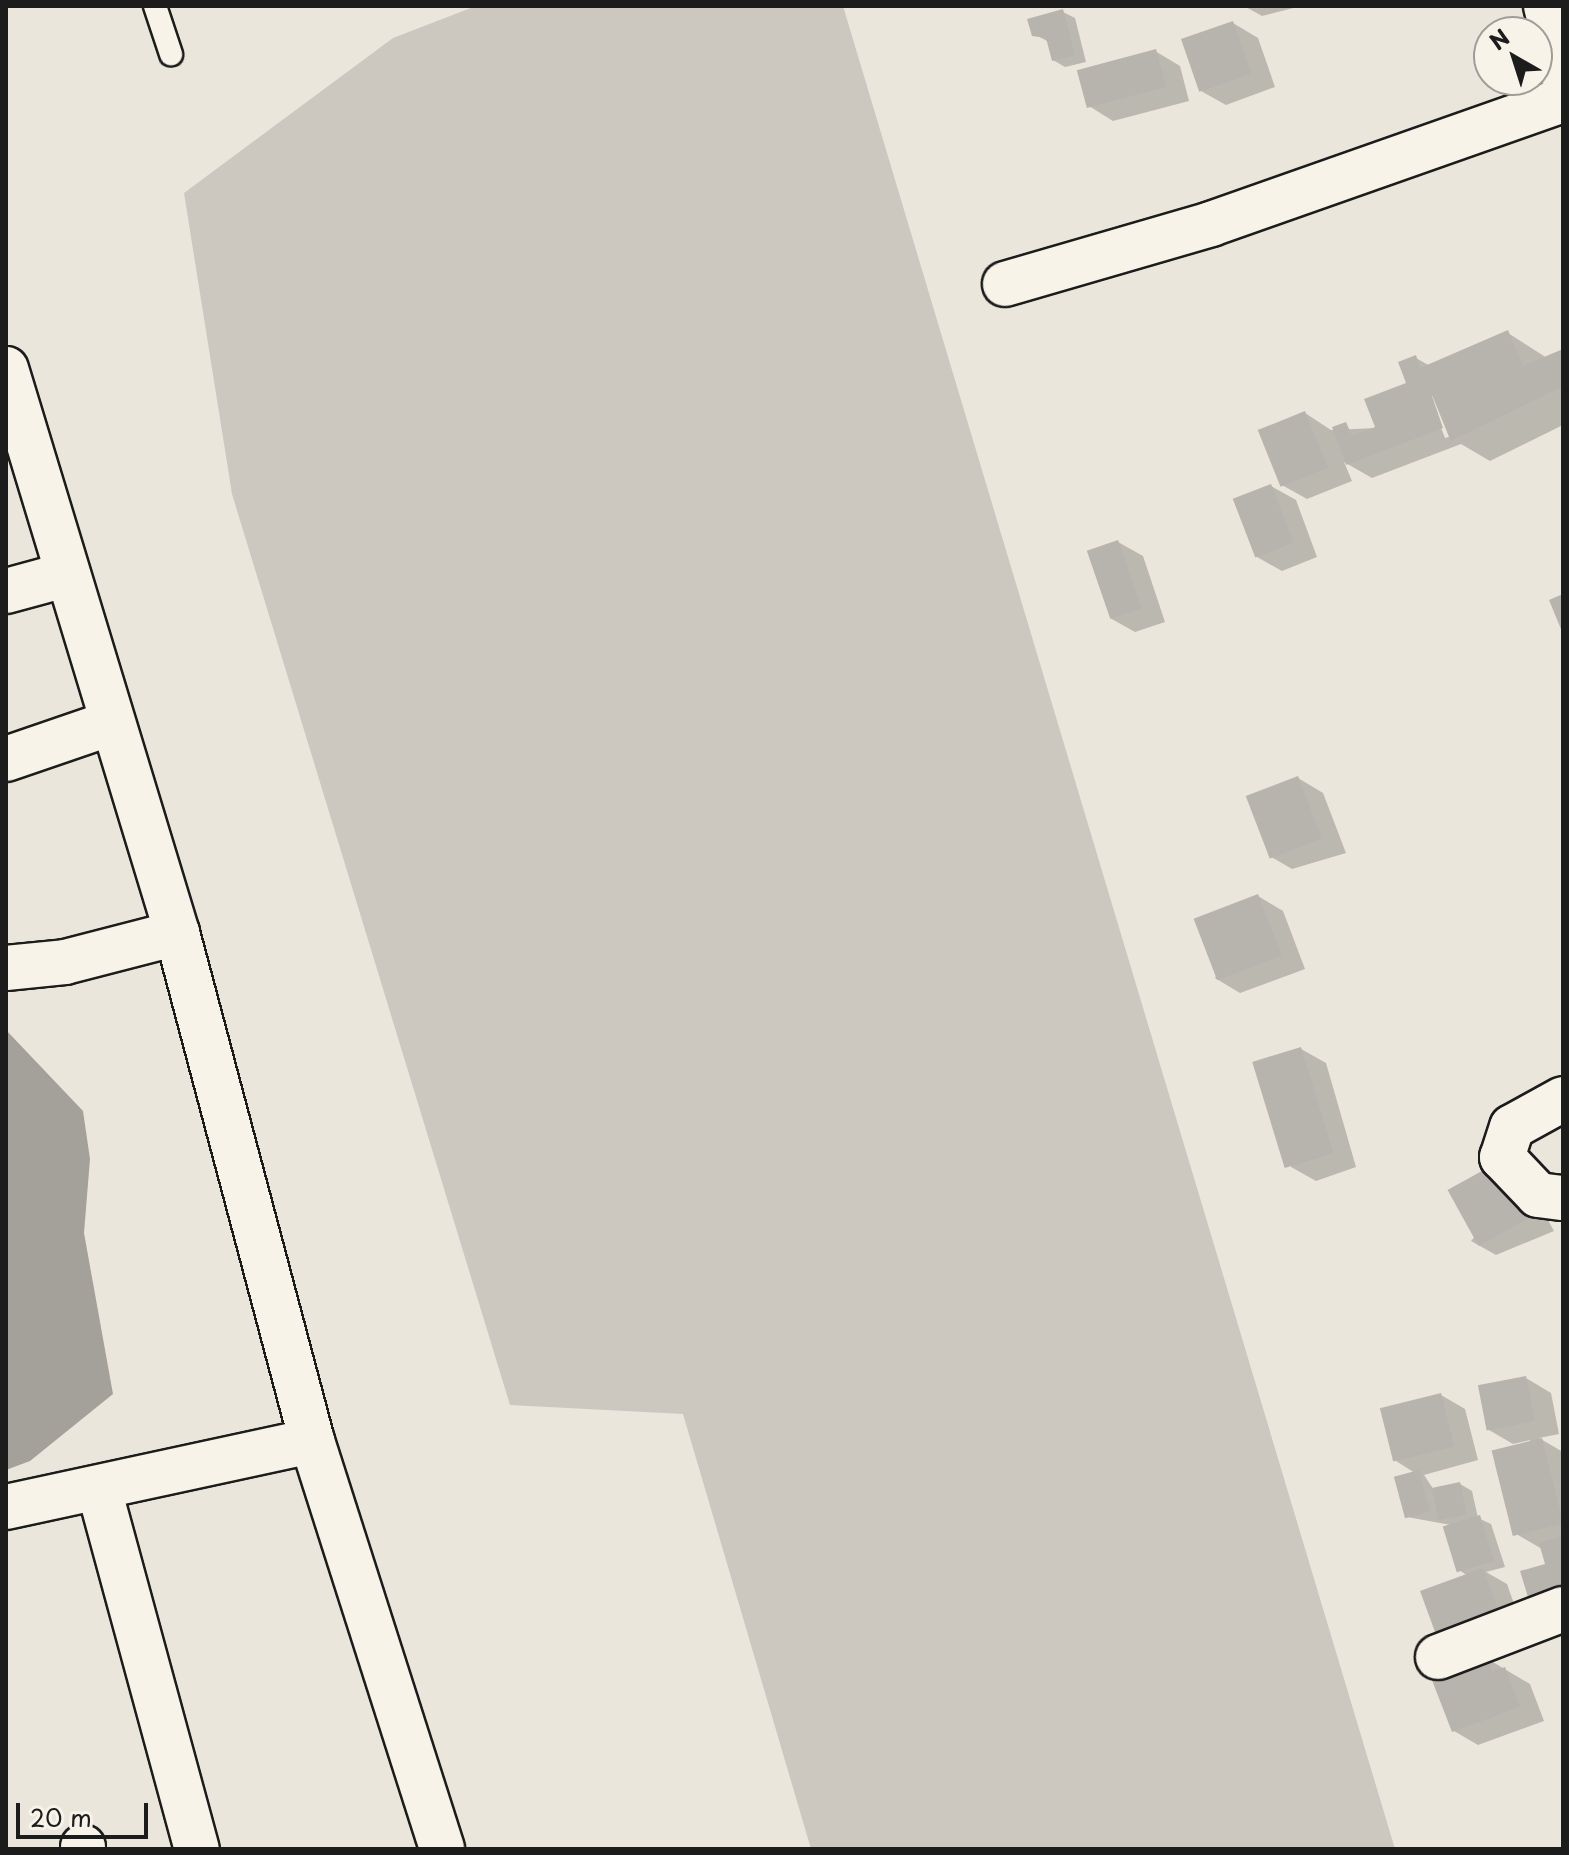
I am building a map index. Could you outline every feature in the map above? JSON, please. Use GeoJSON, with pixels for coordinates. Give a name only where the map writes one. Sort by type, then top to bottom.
{"type":"FeatureCollection","features":[{"type":"Feature","properties":{"kind":"street"},"geometry":{"type":"LineString","coordinates":[[1546,6],[1563,76]]}},
{"type":"Feature","properties":{"kind":"street"},"geometry":{"type":"LineString","coordinates":[[1005,284],[1240,214],[1563,100]]}},
{"type":"Feature","properties":{"kind":"street"},"geometry":{"type":"LineString","coordinates":[[6,369],[65,575],[177,933],[312,1441],[442,1849]]}},
{"type":"Feature","properties":{"kind":"street"},"geometry":{"type":"LineString","coordinates":[[6,591],[65,575]]}},
{"type":"Feature","properties":{"kind":"street"},"geometry":{"type":"LineString","coordinates":[[6,759],[111,723]]}},
{"type":"Feature","properties":{"kind":"street"},"geometry":{"type":"LineString","coordinates":[[6,968],[65,962],[177,933]]}},
{"type":"Feature","properties":{"kind":"street"},"geometry":{"type":"LineString","coordinates":[[1563,1099],[1512,1127],[1502,1157],[1538,1195],[1563,1198]]}},
{"type":"Feature","properties":{"kind":"street"},"geometry":{"type":"LineString","coordinates":[[6,1507],[312,1441]]}},
{"type":"Feature","properties":{"kind":"street"},"geometry":{"type":"LineString","coordinates":[[99,1489],[197,1849]]}},
{"type":"Feature","properties":{"kind":"street"},"geometry":{"type":"LineString","coordinates":[[1438,1657],[1563,1609]]}},
{"type":"Feature","properties":{"kind":"lane"},"geometry":{"type":"LineString","coordinates":[[155,6],[171,54]]}},
{"type":"Feature","properties":{"kind":"shaded area"},"geometry":{"type":"Polygon","coordinates":[[[476,6],[843,6],[1395,1849],[811,1849],[683,1414],[510,1405],[232,494],[184,193],[393,38],[476,6]]]}},
{"type":"Feature","properties":{"kind":"shaded area"},"geometry":{"type":"Polygon","coordinates":[[[6,1030],[83,1111],[90,1159],[84,1233],[113,1394],[30,1461],[6,1470],[6,1030]]]}},
{"type":"Feature","properties":{"kind":"building"},"geometry":{"type":"Polygon","coordinates":[[[1063,9],[1075,55],[1052,61],[1046,38],[1032,36],[1027,19],[1063,9]]]}},
{"type":"Feature","properties":{"kind":"building"},"geometry":{"type":"Polygon","coordinates":[[[1233,21],[1251,74],[1199,92],[1181,39],[1233,21]]]}},
{"type":"Feature","properties":{"kind":"building"},"geometry":{"type":"Polygon","coordinates":[[[1156,49],[1166,87],[1087,108],[1077,70],[1156,49]]]}},
{"type":"Feature","properties":{"kind":"building"},"geometry":{"type":"Polygon","coordinates":[[[1508,330],[1523,366],[1563,349],[1563,386],[1451,441],[1430,390],[1443,428],[1346,465],[1332,427],[1346,422],[1352,436],[1375,427],[1364,399],[1406,383],[1398,362],[1416,355],[1420,368],[1508,330]]]}},
{"type":"Feature","properties":{"kind":"building"},"geometry":{"type":"Polygon","coordinates":[[[1305,411],[1328,468],[1281,487],[1258,430],[1305,411]]]}},
{"type":"Feature","properties":{"kind":"building"},"geometry":{"type":"Polygon","coordinates":[[[1271,484],[1294,543],[1255,558],[1233,499],[1271,484]]]}},
{"type":"Feature","properties":{"kind":"building"},"geometry":{"type":"Polygon","coordinates":[[[1118,540],[1141,608],[1110,619],[1087,551],[1118,540]]]}},
{"type":"Feature","properties":{"kind":"building"},"geometry":{"type":"Polygon","coordinates":[[[1563,594],[1563,634],[1549,600],[1563,594]]]}},
{"type":"Feature","properties":{"kind":"building"},"geometry":{"type":"Polygon","coordinates":[[[1298,776],[1322,839],[1270,859],[1246,796],[1298,776]]]}},
{"type":"Feature","properties":{"kind":"building"},"geometry":{"type":"Polygon","coordinates":[[[1258,894],[1282,956],[1217,980],[1194,919],[1258,894]]]}},
{"type":"Feature","properties":{"kind":"building"},"geometry":{"type":"Polygon","coordinates":[[[1301,1047],[1333,1153],[1285,1168],[1252,1062],[1301,1047]]]}},
{"type":"Feature","properties":{"kind":"building"},"geometry":{"type":"Polygon","coordinates":[[[1500,1161],[1531,1217],[1479,1246],[1448,1190],[1500,1161]]]}},
{"type":"Feature","properties":{"kind":"building"},"geometry":{"type":"Polygon","coordinates":[[[1526,1376],[1535,1421],[1487,1431],[1478,1385],[1526,1376]]]}},
{"type":"Feature","properties":{"kind":"building"},"geometry":{"type":"Polygon","coordinates":[[[1441,1393],[1454,1446],[1393,1462],[1380,1408],[1441,1393]]]}},
{"type":"Feature","properties":{"kind":"building"},"geometry":{"type":"Polygon","coordinates":[[[1542,1438],[1563,1523],[1513,1536],[1492,1451],[1542,1438]]]}},
{"type":"Feature","properties":{"kind":"building"},"geometry":{"type":"Polygon","coordinates":[[[1419,1470],[1430,1512],[1405,1518],[1394,1477],[1419,1470]]]}},
{"type":"Feature","properties":{"kind":"building"},"geometry":{"type":"Polygon","coordinates":[[[1460,1482],[1467,1514],[1438,1520],[1432,1488],[1460,1482]]]}},
{"type":"Feature","properties":{"kind":"building"},"geometry":{"type":"Polygon","coordinates":[[[1480,1515],[1494,1561],[1457,1572],[1443,1526],[1480,1515]]]}},
{"type":"Feature","properties":{"kind":"building"},"geometry":{"type":"Polygon","coordinates":[[[1563,1536],[1563,1601],[1532,1610],[1520,1571],[1545,1564],[1539,1543],[1563,1536]]]}},
{"type":"Feature","properties":{"kind":"building"},"geometry":{"type":"Polygon","coordinates":[[[1483,1568],[1503,1623],[1440,1646],[1420,1591],[1483,1568]]]}},
{"type":"Feature","properties":{"kind":"building"},"geometry":{"type":"Polygon","coordinates":[[[1486,1655],[1492,1672],[1505,1667],[1520,1707],[1452,1732],[1430,1675],[1486,1655]]]}}]}
